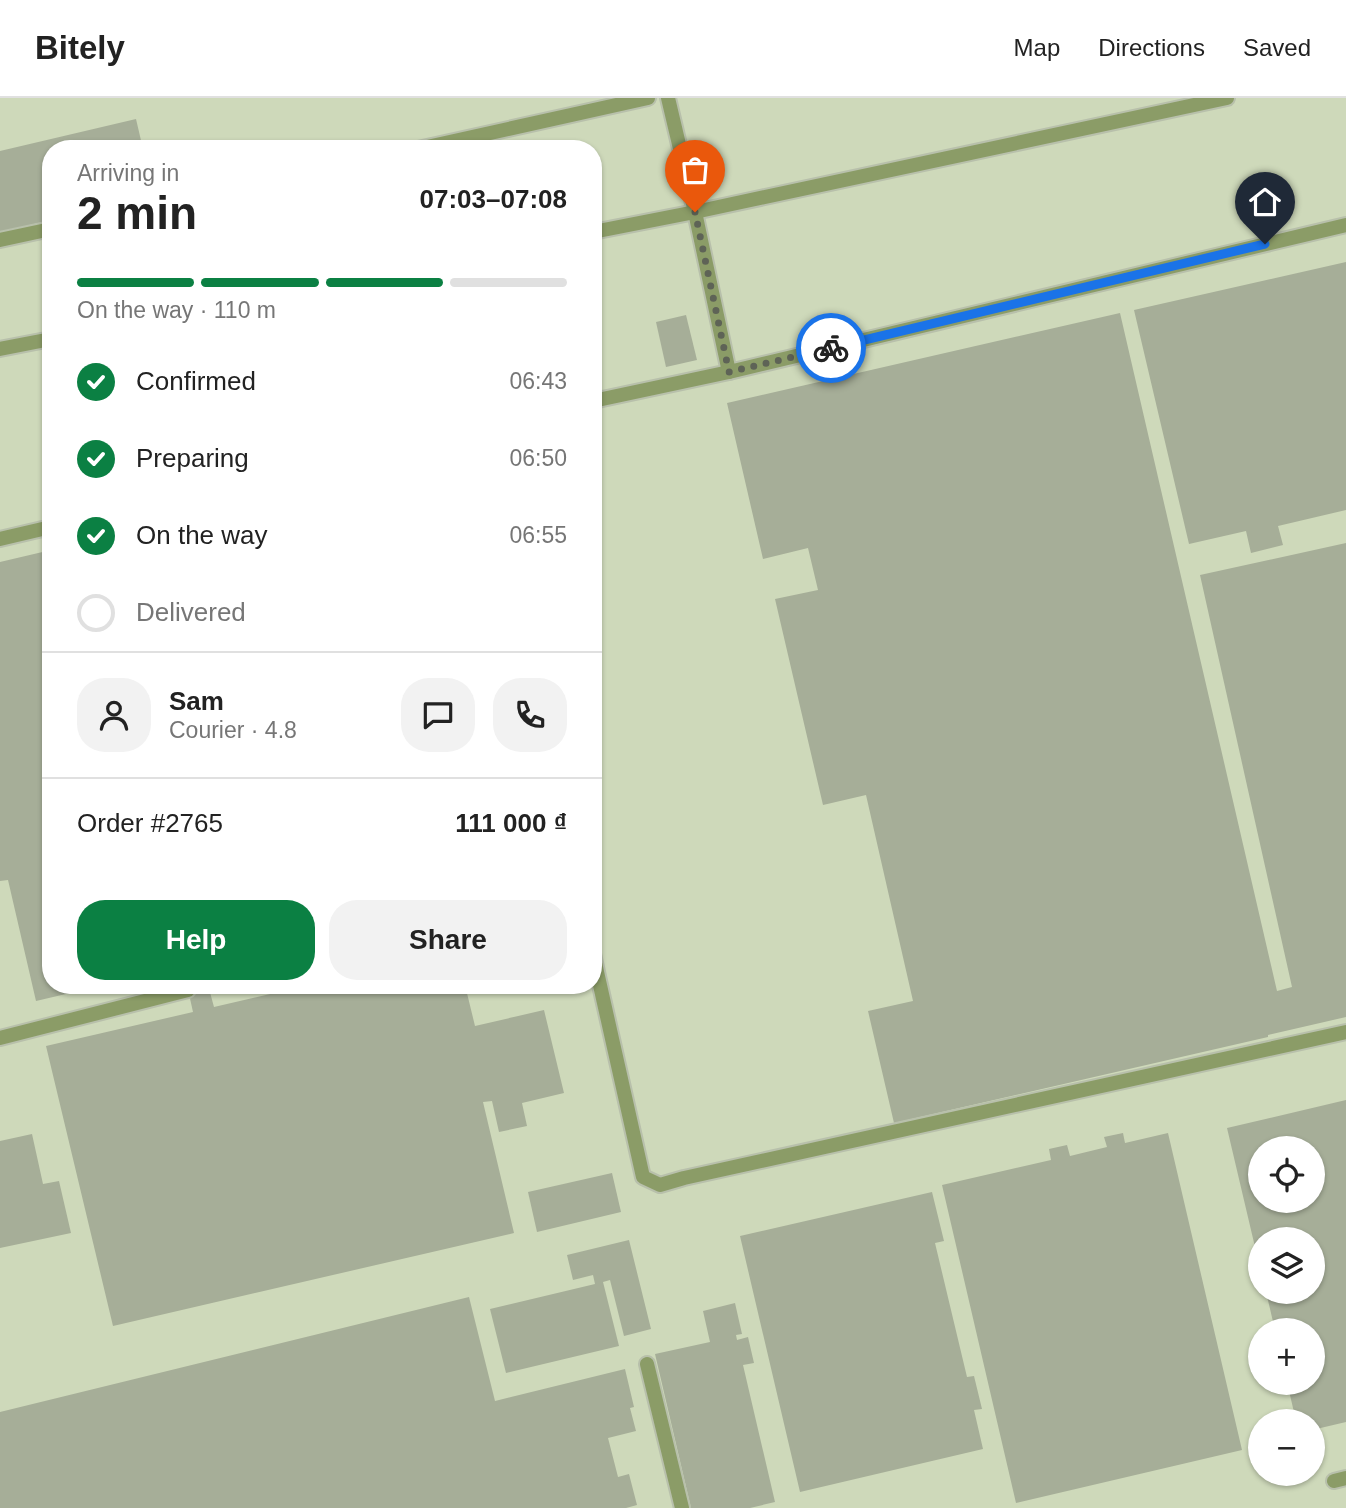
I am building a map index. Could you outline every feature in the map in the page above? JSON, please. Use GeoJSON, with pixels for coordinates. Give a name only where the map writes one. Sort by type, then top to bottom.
{"type":"FeatureCollection","features":[{"type":"Feature","properties":{"kind":"lane"},"geometry":{"type":"LineString","coordinates":[[578,98],[581,113]]}},
{"type":"Feature","properties":{"kind":"lane"},"geometry":{"type":"LineString","coordinates":[[459,140],[648,98]]}},
{"type":"Feature","properties":{"kind":"lane"},"geometry":{"type":"LineString","coordinates":[[668,98],[729,372]]}},
{"type":"Feature","properties":{"kind":"lane"},"geometry":{"type":"LineString","coordinates":[[602,230],[1227,98]]}},
{"type":"Feature","properties":{"kind":"lane"},"geometry":{"type":"LineString","coordinates":[[602,399],[729,372],[1346,225]]}},
{"type":"Feature","properties":{"kind":"lane"},"geometry":{"type":"LineString","coordinates":[[0,240],[42,231]]}},
{"type":"Feature","properties":{"kind":"lane"},"geometry":{"type":"LineString","coordinates":[[0,349],[42,341]]}},
{"type":"Feature","properties":{"kind":"lane"},"geometry":{"type":"LineString","coordinates":[[0,539],[42,529]]}},
{"type":"Feature","properties":{"kind":"lane"},"geometry":{"type":"LineString","coordinates":[[0,1038],[172,994]]}},
{"type":"Feature","properties":{"kind":"lane"},"geometry":{"type":"LineString","coordinates":[[602,994],[643,1177],[660,1185],[1346,1032]]}},
{"type":"Feature","properties":{"kind":"lane"},"geometry":{"type":"LineString","coordinates":[[647,1364],[682,1508]]}},
{"type":"Feature","properties":{"kind":"shaded area"},"geometry":{"type":"Polygon","coordinates":[[[0,98],[1346,98],[1346,1508],[0,1508],[0,98]]]}},
{"type":"Feature","properties":{"kind":"building"},"geometry":{"type":"Polygon","coordinates":[[[136,119],[141,140],[47,140],[136,119]]]}},
{"type":"Feature","properties":{"kind":"building"},"geometry":{"type":"Polygon","coordinates":[[[42,141],[42,222],[0,232],[0,151],[42,141]]]}},
{"type":"Feature","properties":{"kind":"building"},"geometry":{"type":"Polygon","coordinates":[[[1346,262],[1346,510],[1278,526],[1283,545],[1251,553],[1246,531],[1189,544],[1134,310],[1346,262]]]}},
{"type":"Feature","properties":{"kind":"building"},"geometry":{"type":"Polygon","coordinates":[[[1120,313],[1277,991],[1292,987],[1200,575],[1346,543],[1346,1017],[894,1123],[868,1011],[913,1001],[866,795],[823,805],[775,599],[818,590],[808,548],[763,559],[727,403],[1120,313]]]}},
{"type":"Feature","properties":{"kind":"building"},"geometry":{"type":"Polygon","coordinates":[[[686,315],[697,360],[666,367],[656,322],[686,315]]]}},
{"type":"Feature","properties":{"kind":"building"},"geometry":{"type":"Polygon","coordinates":[[[42,552],[42,994],[66,994],[36,1001],[8,880],[0,881],[0,562],[42,552]]]}},
{"type":"Feature","properties":{"kind":"building"},"geometry":{"type":"Polygon","coordinates":[[[189,994],[210,994],[214,1007],[270,994],[467,994],[475,1026],[544,1010],[564,1093],[522,1103],[527,1126],[499,1132],[492,1101],[483,1102],[514,1233],[113,1326],[46,1046],[193,1012],[189,994]]]}},
{"type":"Feature","properties":{"kind":"building"},"geometry":{"type":"Polygon","coordinates":[[[1346,1100],[1346,1422],[1325,1427],[1325,1409],[1293,1409],[1290,1395],[1325,1395],[1325,1318],[1272,1318],[1269,1304],[1325,1304],[1325,1227],[1250,1227],[1227,1128],[1346,1100]]]}},
{"type":"Feature","properties":{"kind":"building"},"geometry":{"type":"Polygon","coordinates":[[[1123,1133],[1125,1143],[1168,1133],[1242,1450],[1016,1503],[942,1185],[1051,1160],[1049,1149],[1067,1145],[1070,1156],[1107,1147],[1104,1137],[1123,1133]]]}},
{"type":"Feature","properties":{"kind":"building"},"geometry":{"type":"Polygon","coordinates":[[[32,1134],[43,1184],[59,1181],[71,1233],[0,1248],[0,1141],[32,1134]]]}},
{"type":"Feature","properties":{"kind":"building"},"geometry":{"type":"Polygon","coordinates":[[[612,1173],[621,1212],[537,1232],[528,1192],[612,1173]]]}},
{"type":"Feature","properties":{"kind":"building"},"geometry":{"type":"Polygon","coordinates":[[[932,1192],[944,1241],[935,1243],[967,1377],[974,1376],[982,1409],[974,1410],[983,1449],[800,1492],[740,1236],[932,1192]]]}},
{"type":"Feature","properties":{"kind":"building"},"geometry":{"type":"Polygon","coordinates":[[[629,1240],[651,1329],[624,1336],[610,1280],[603,1282],[619,1346],[506,1373],[490,1309],[595,1284],[593,1275],[573,1280],[567,1255],[629,1240]]]}},
{"type":"Feature","properties":{"kind":"building"},"geometry":{"type":"Polygon","coordinates":[[[469,1297],[495,1401],[625,1369],[634,1407],[630,1408],[636,1431],[608,1438],[618,1477],[629,1474],[637,1505],[626,1508],[0,1508],[0,1412],[469,1297]]]}},
{"type":"Feature","properties":{"kind":"building"},"geometry":{"type":"Polygon","coordinates":[[[735,1303],[742,1334],[736,1335],[737,1340],[748,1337],[754,1363],[743,1365],[775,1502],[750,1508],[691,1508],[655,1354],[710,1342],[703,1311],[735,1303]]]}},
{"type":"Feature","properties":{"kind":"way so far"},"geometry":{"type":"LineString","coordinates":[[695,212],[729,372],[831,348]]}},
{"type":"Feature","properties":{"kind":"route"},"geometry":{"type":"LineString","coordinates":[[831,348],[1265,244]]}}]}
